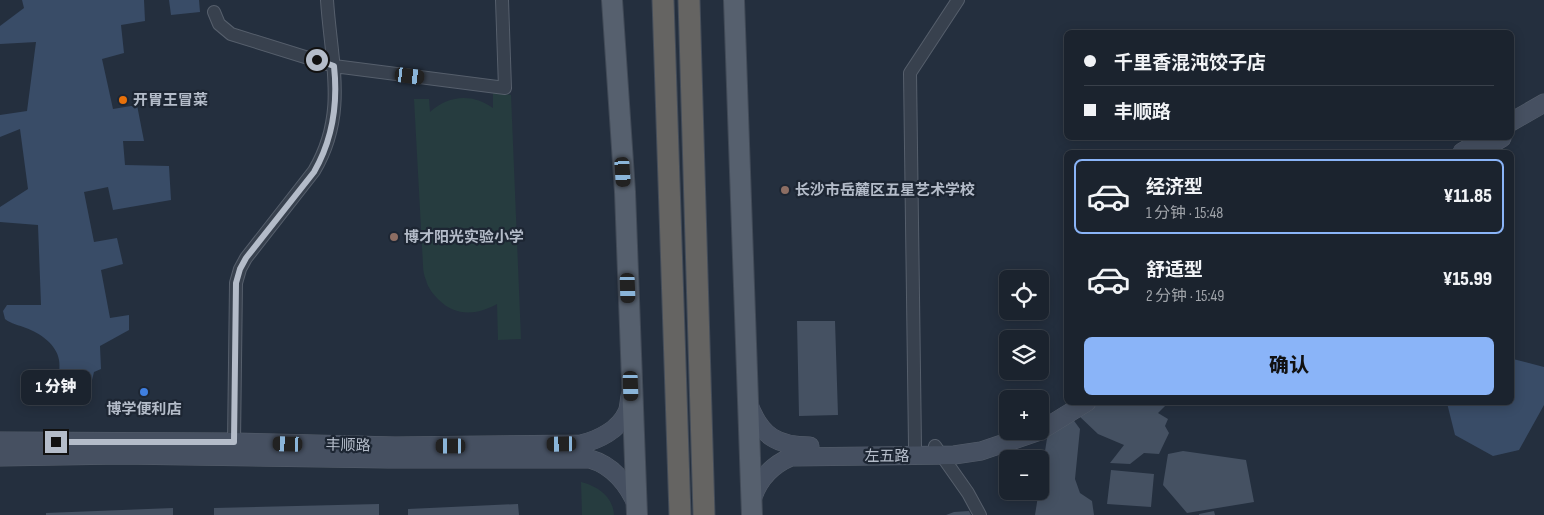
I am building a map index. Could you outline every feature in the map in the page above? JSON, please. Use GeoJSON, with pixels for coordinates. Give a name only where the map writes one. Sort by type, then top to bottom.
{"type":"FeatureCollection","features":[{"type":"Feature","properties":{"kind":"highway"},"geometry":{"type":"LineString","coordinates":[[655,0],[658,52],[667,117]]}},
{"type":"Feature","properties":{"kind":"highway"},"geometry":{"type":"LineString","coordinates":[[663,0],[680,515]]}},
{"type":"Feature","properties":{"kind":"highway"},"geometry":{"type":"LineString","coordinates":[[689,0],[704,515]]}},
{"type":"Feature","properties":{"kind":"main road"},"geometry":{"type":"LineString","coordinates":[[612,0],[625,192],[637,510]]}},
{"type":"Feature","properties":{"kind":"main road"},"geometry":{"type":"LineString","coordinates":[[734,0],[752,508]]}},
{"type":"Feature","properties":{"kind":"main road"},"geometry":{"type":"LineString","coordinates":[[1514,120],[1544,103]]}},
{"type":"Feature","properties":{"kind":"main road"},"geometry":{"type":"LineString","coordinates":[[1514,130],[1544,114]]}},
{"type":"Feature","properties":{"kind":"main road"},"geometry":{"type":"LineString","coordinates":[[1465,150],[1483,140]]}},
{"type":"Feature","properties":{"kind":"main road"},"geometry":{"type":"LineString","coordinates":[[1481,150],[1499,140]]}},
{"type":"Feature","properties":{"kind":"main road","name":"丰顺路"},"geometry":{"type":"LineString","coordinates":[[0,441],[234,442],[395,446],[581,444],[596,440],[620,422],[628,411],[631,386]]}},
{"type":"Feature","properties":{"kind":"main road","name":"左五路"},"geometry":{"type":"LineString","coordinates":[[749,405],[753,417],[760,427],[772,438],[784,445],[915,446],[939,451],[999,434]]}},
{"type":"Feature","properties":{"kind":"main road"},"geometry":{"type":"LineString","coordinates":[[1049,413],[1064,405]]}},
{"type":"Feature","properties":{"kind":"main road","name":"左五路"},"geometry":{"type":"LineString","coordinates":[[1049,425],[1082,405]]}},
{"type":"Feature","properties":{"kind":"main road","name":"左五路"},"geometry":{"type":"LineString","coordinates":[[752,508],[755,491],[764,476],[783,460],[791,457],[981,451],[1013,440]]}},
{"type":"Feature","properties":{"kind":"main road"},"geometry":{"type":"LineString","coordinates":[[0,457],[121,455],[380,459],[590,459],[601,462],[611,469],[627,488],[637,510]]}},
{"type":"Feature","properties":{"kind":"street"},"geometry":{"type":"LineString","coordinates":[[234,442],[236,283],[240,269],[246,258],[314,172],[329,140],[336,81],[329,34],[327,0]]}},
{"type":"Feature","properties":{"kind":"street"},"geometry":{"type":"LineString","coordinates":[[214,12],[218,24],[231,34],[334,66],[506,88],[502,0]]}},
{"type":"Feature","properties":{"kind":"street"},"geometry":{"type":"LineString","coordinates":[[915,446],[910,73],[958,0]]}},
{"type":"Feature","properties":{"kind":"street"},"geometry":{"type":"LineString","coordinates":[[939,451],[968,493],[980,515]]}},
{"type":"Feature","properties":{"kind":"green space"},"geometry":{"type":"Polygon","coordinates":[[[493,92],[511,95],[521,339],[498,340],[497,304],[474,312],[460,312],[446,306],[429,288],[423,269],[414,99],[429,99],[430,112],[445,102],[461,98],[477,100],[493,108],[493,92]]]}},
{"type":"Feature","properties":{"kind":"green space"},"geometry":{"type":"Polygon","coordinates":[[[581,482],[593,486],[607,497],[611,502],[614,515],[582,515],[581,482]]]}},
{"type":"Feature","properties":{"kind":"water"},"geometry":{"type":"Polygon","coordinates":[[[22,0],[144,0],[145,21],[121,25],[124,53],[102,59],[113,109],[137,105],[144,141],[123,141],[125,165],[169,166],[171,200],[113,210],[108,187],[84,192],[94,242],[117,238],[123,264],[101,270],[110,318],[129,315],[129,330],[100,346],[101,369],[94,372],[92,380],[87,385],[75,386],[62,382],[59,379],[59,360],[55,349],[37,333],[7,321],[3,311],[7,305],[41,305],[38,225],[0,222],[0,207],[28,189],[20,129],[0,137],[0,115],[27,111],[36,42],[0,44],[0,26],[24,8],[22,0]]]}},
{"type":"Feature","properties":{"kind":"water"},"geometry":{"type":"Polygon","coordinates":[[[169,0],[199,0],[200,12],[171,15],[169,0]]]}},
{"type":"Feature","properties":{"kind":"water"},"geometry":{"type":"Polygon","coordinates":[[[1514,359],[1544,367],[1544,405],[1519,450],[1493,456],[1455,435],[1448,405],[1514,405],[1514,359]]]}},
{"type":"Feature","properties":{"kind":"building"},"geometry":{"type":"Polygon","coordinates":[[[797,321],[835,321],[838,415],[799,416],[797,321]]]}},
{"type":"Feature","properties":{"kind":"building"},"geometry":{"type":"Polygon","coordinates":[[[1093,405],[1166,405],[1158,413],[1168,419],[1165,426],[1169,433],[1159,454],[1144,453],[1130,464],[1110,463],[1124,445],[1098,434],[1078,415],[1093,405]]]}},
{"type":"Feature","properties":{"kind":"building"},"geometry":{"type":"Polygon","coordinates":[[[1072,418],[1080,429],[1075,479],[1080,493],[1092,501],[1094,515],[1035,515],[1037,500],[1049,500],[1049,450],[1045,450],[1047,440],[1049,440],[1049,431],[1072,418]]]}},
{"type":"Feature","properties":{"kind":"building"},"geometry":{"type":"Polygon","coordinates":[[[1183,451],[1246,460],[1254,502],[1187,513],[1163,485],[1168,454],[1183,451]]]}},
{"type":"Feature","properties":{"kind":"building"},"geometry":{"type":"Polygon","coordinates":[[[1111,470],[1154,474],[1151,507],[1107,504],[1111,470]]]}},
{"type":"Feature","properties":{"kind":"building"},"geometry":{"type":"Polygon","coordinates":[[[379,504],[379,515],[214,515],[214,508],[379,504]]]}},
{"type":"Feature","properties":{"kind":"building"},"geometry":{"type":"Polygon","coordinates":[[[518,504],[519,515],[408,515],[408,509],[518,504]]]}},
{"type":"Feature","properties":{"kind":"building"},"geometry":{"type":"Polygon","coordinates":[[[173,508],[173,515],[46,515],[46,513],[173,508]]]}},
{"type":"Feature","properties":{"kind":"building"},"geometry":{"type":"Polygon","coordinates":[[[969,511],[971,515],[946,515],[954,512],[969,511]]]}},
{"type":"Feature","properties":{"kind":"building"},"geometry":{"type":"Polygon","coordinates":[[[1214,511],[1215,515],[1199,515],[1199,514],[1214,511]]]}},
{"type":"Feature","properties":{"kind":"place","name":"开胃王冒菜"},"geometry":{"type":"Point","coordinates":[123,100]}},
{"type":"Feature","properties":{"kind":"place","name":"长沙市岳麓区五星艺术学校"},"geometry":{"type":"Point","coordinates":[785,190]}},
{"type":"Feature","properties":{"kind":"place","name":"博才阳光实验小学"},"geometry":{"type":"Point","coordinates":[394,237]}},
{"type":"Feature","properties":{"kind":"place","name":"博学便利店"},"geometry":{"type":"Point","coordinates":[144,392]}},
{"type":"Feature","properties":{"kind":"route"},"geometry":{"type":"LineString","coordinates":[[56,442],[234,442],[236,283],[246,258],[314,172],[329,140],[335,103],[336,81],[334,66],[317,60]]}}]}
